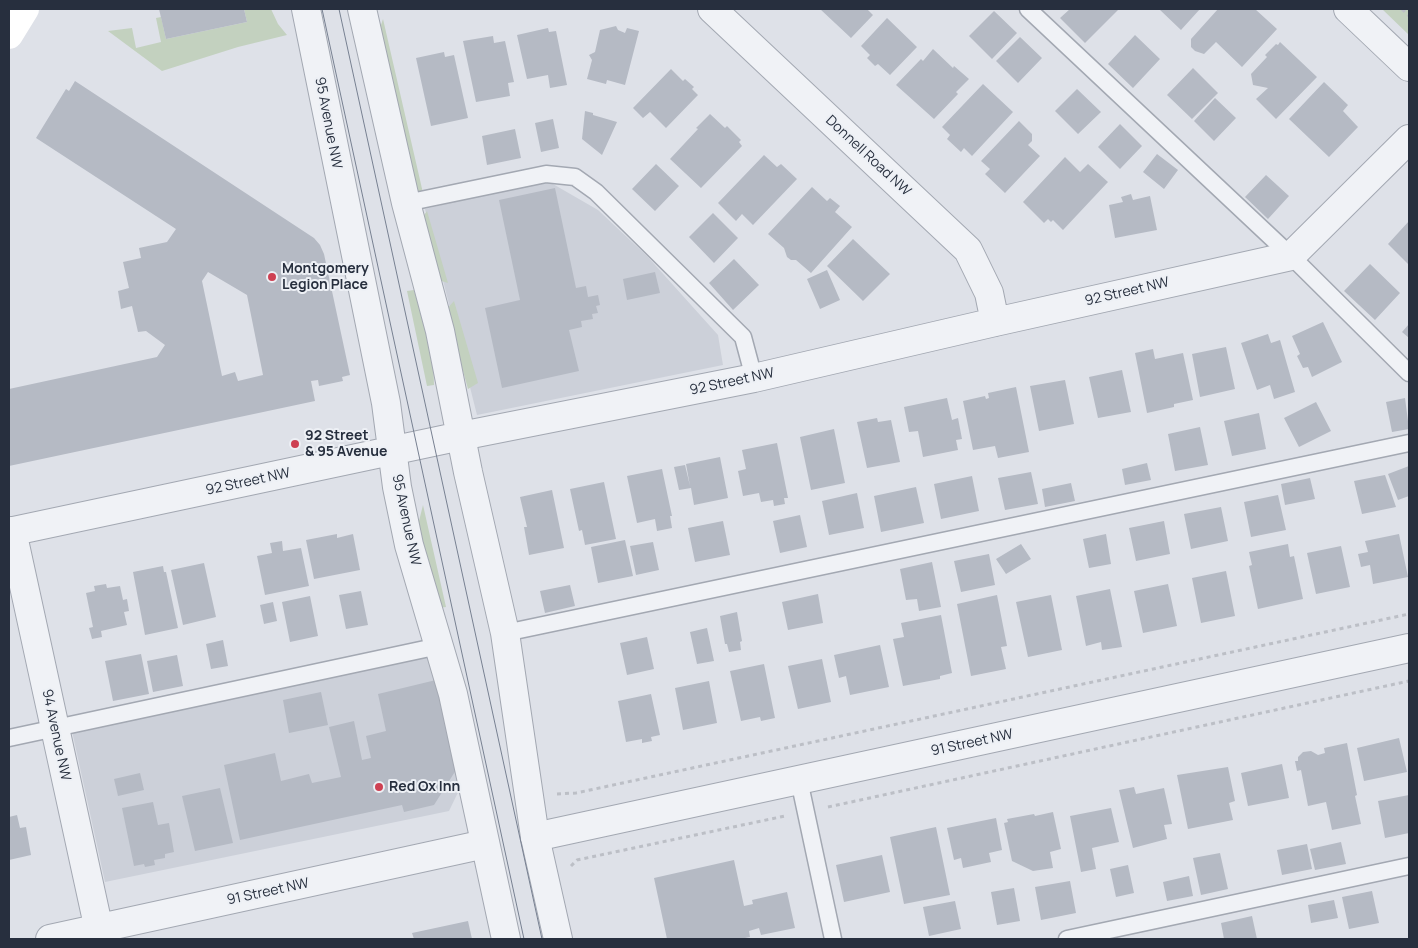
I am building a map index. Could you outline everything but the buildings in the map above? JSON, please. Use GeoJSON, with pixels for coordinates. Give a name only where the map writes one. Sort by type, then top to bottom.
{"type":"FeatureCollection","features":[{"type":"Feature","properties":{"kind":"main road"},"geometry":{"type":"LineString","coordinates":[[9,35],[25,9]]}},
{"type":"Feature","properties":{"kind":"street","name":"95 Avenue NW"},"geometry":{"type":"LineString","coordinates":[[306,9],[386,403],[397,487],[410,545],[453,694],[506,939]]}},
{"type":"Feature","properties":{"kind":"street"},"geometry":{"type":"LineString","coordinates":[[362,9],[406,203],[440,331],[461,436],[505,633],[535,838],[558,939]]}},
{"type":"Feature","properties":{"kind":"street","name":"Donnell Road NW"},"geometry":{"type":"LineString","coordinates":[[712,9],[968,250],[989,293],[995,322]]}},
{"type":"Feature","properties":{"kind":"street"},"geometry":{"type":"LineString","coordinates":[[1348,9],[1409,67]]}},
{"type":"Feature","properties":{"kind":"street"},"geometry":{"type":"LineString","coordinates":[[1291,256],[1409,139]]}},
{"type":"Feature","properties":{"kind":"street","name":"92 Street NW"},"geometry":{"type":"LineString","coordinates":[[10,532],[461,436],[754,378],[1291,256]]}},
{"type":"Feature","properties":{"kind":"street","name":"94 Avenue NW"},"geometry":{"type":"LineString","coordinates":[[10,532],[100,934]]}},
{"type":"Feature","properties":{"kind":"street","name":"91 Street NW"},"geometry":{"type":"LineString","coordinates":[[535,838],[1409,648]]}},
{"type":"Feature","properties":{"kind":"street","name":"91 Street NW"},"geometry":{"type":"LineString","coordinates":[[50,939],[100,934],[485,844]]}},
{"type":"Feature","properties":{"kind":"lane"},"geometry":{"type":"LineString","coordinates":[[1028,9],[1291,256],[1409,373]]}},
{"type":"Feature","properties":{"kind":"lane"},"geometry":{"type":"LineString","coordinates":[[406,203],[546,174],[574,177],[596,192],[743,337],[754,378]]}},
{"type":"Feature","properties":{"kind":"lane"},"geometry":{"type":"LineString","coordinates":[[505,633],[1409,443]]}},
{"type":"Feature","properties":{"kind":"lane"},"geometry":{"type":"LineString","coordinates":[[9,738],[439,646]]}},
{"type":"Feature","properties":{"kind":"lane"},"geometry":{"type":"LineString","coordinates":[[799,780],[833,939]]}},
{"type":"Feature","properties":{"kind":"lane"},"geometry":{"type":"LineString","coordinates":[[1067,939],[1409,866]]}},
{"type":"Feature","properties":{"kind":"path"},"geometry":{"type":"LineString","coordinates":[[1402,9],[1409,16]]}},
{"type":"Feature","properties":{"kind":"path"},"geometry":{"type":"LineString","coordinates":[[555,794],[576,793],[1409,614]]}},
{"type":"Feature","properties":{"kind":"path"},"geometry":{"type":"LineString","coordinates":[[564,872],[576,860],[1409,681]]}},
{"type":"Feature","properties":{"kind":"shaded area"},"geometry":{"type":"Polygon","coordinates":[[[546,180],[598,210],[647,256],[718,335],[723,365],[477,415],[425,209],[546,180]]]}},
{"type":"Feature","properties":{"kind":"shaded area"},"geometry":{"type":"Polygon","coordinates":[[[435,654],[464,780],[449,811],[105,882],[72,731],[435,654]]]}},
{"type":"Feature","properties":{"kind":"green space"},"geometry":{"type":"Polygon","coordinates":[[[244,9],[271,9],[278,24],[287,35],[238,47],[162,71],[108,31],[132,28],[136,48],[161,42],[156,18],[161,17],[166,39],[247,22],[244,9]]]}},
{"type":"Feature","properties":{"kind":"green space"},"geometry":{"type":"Polygon","coordinates":[[[1382,9],[1409,9],[1409,35],[1382,9]]]}},
{"type":"Feature","properties":{"kind":"green space"},"geometry":{"type":"Polygon","coordinates":[[[383,19],[423,193],[409,188],[377,37],[383,19]]]}},
{"type":"Feature","properties":{"kind":"green space"},"geometry":{"type":"Polygon","coordinates":[[[427,211],[448,283],[435,279],[419,222],[427,211]]]}},
{"type":"Feature","properties":{"kind":"green space"},"geometry":{"type":"Polygon","coordinates":[[[414,290],[433,355],[434,385],[427,386],[407,291],[414,290]]]}},
{"type":"Feature","properties":{"kind":"green space"},"geometry":{"type":"Polygon","coordinates":[[[454,301],[478,383],[468,389],[446,310],[454,301]]]}},
{"type":"Feature","properties":{"kind":"green space"},"geometry":{"type":"Polygon","coordinates":[[[423,505],[446,607],[439,608],[421,550],[418,525],[423,505]]]}},
{"type":"Feature","properties":{"kind":"tram line"},"geometry":{"type":"LineString","coordinates":[[322,9],[524,939]]}},
{"type":"Feature","properties":{"kind":"tram line"},"geometry":{"type":"LineString","coordinates":[[339,9],[542,939]]}},
{"type":"Feature","properties":{"kind":"place","name":"Montgomery Legion Place"},"geometry":{"type":"Point","coordinates":[272,277]}},
{"type":"Feature","properties":{"kind":"place","name":"92 Street & 95 Avenue"},"geometry":{"type":"Point","coordinates":[295,444]}},
{"type":"Feature","properties":{"kind":"place","name":"Red Ox Inn"},"geometry":{"type":"Point","coordinates":[379,787]}}]}
